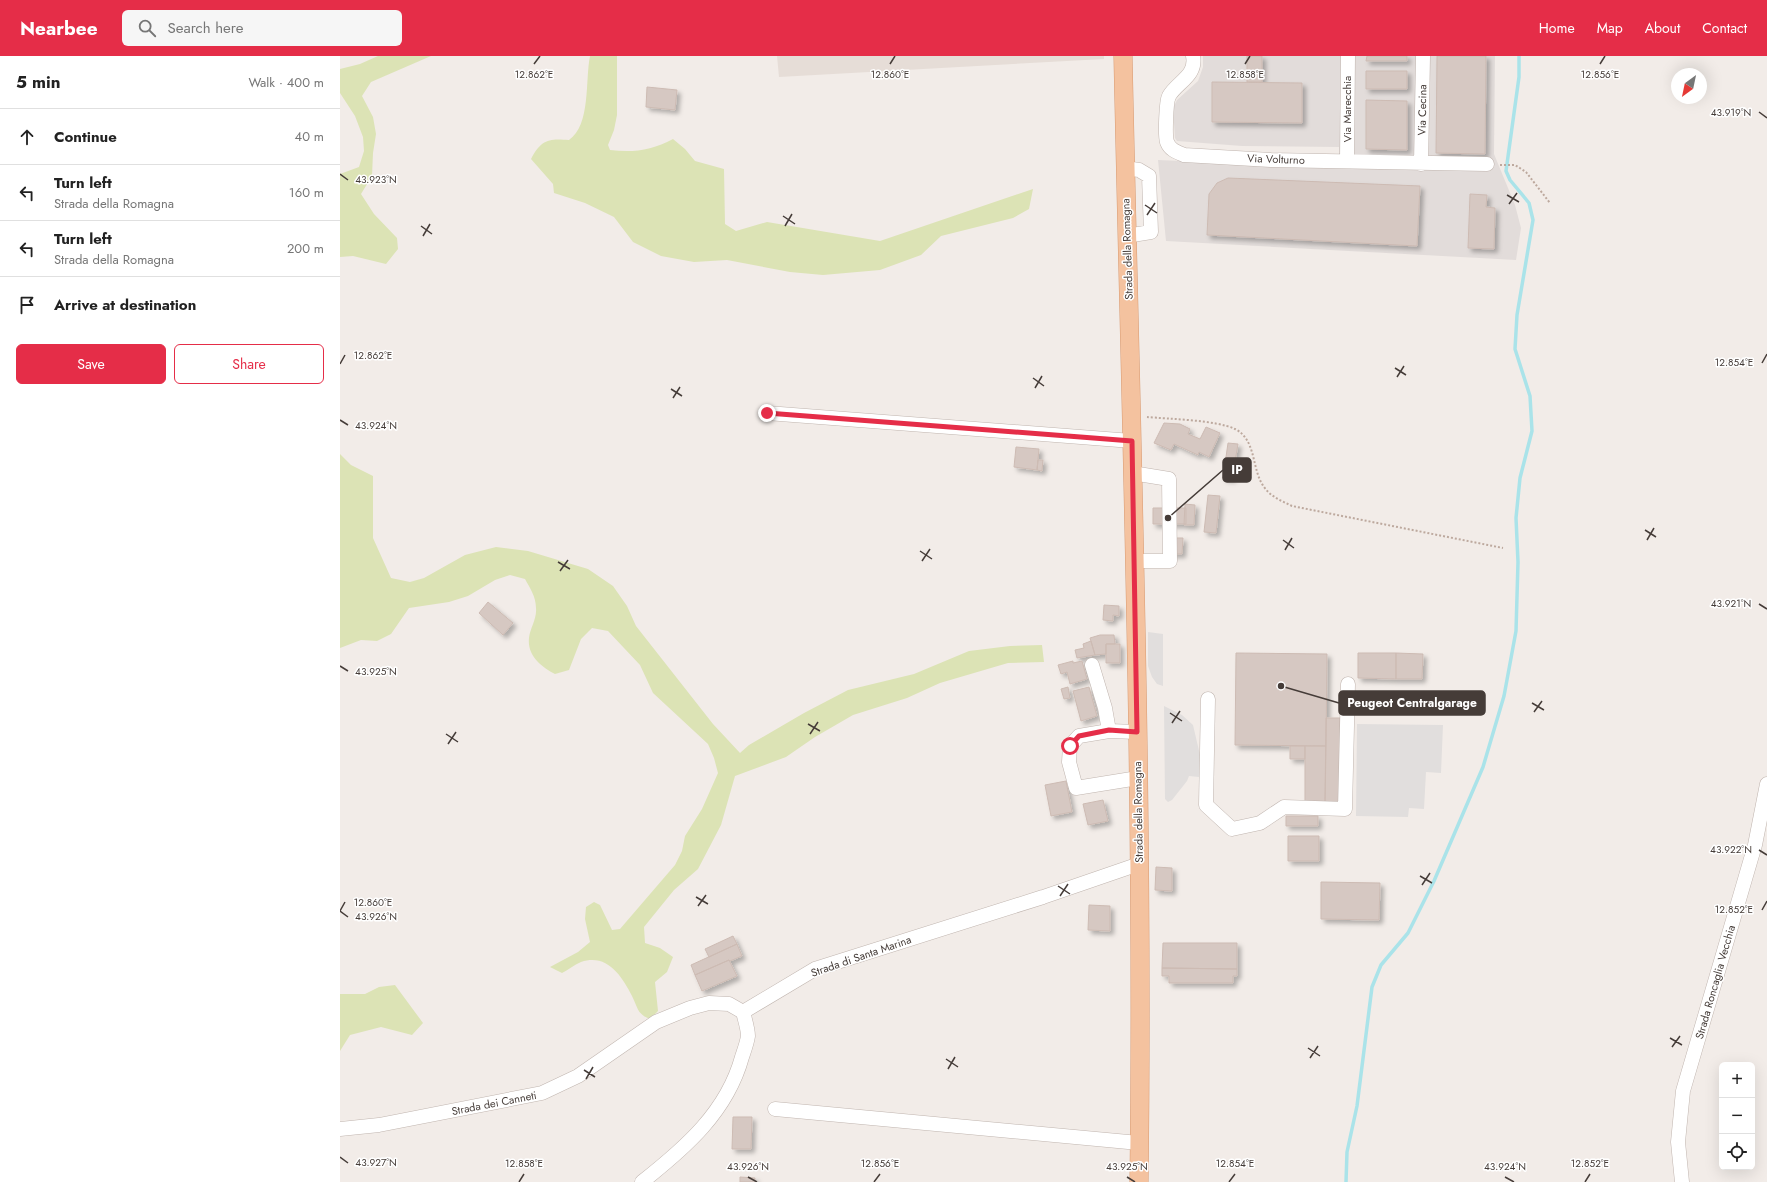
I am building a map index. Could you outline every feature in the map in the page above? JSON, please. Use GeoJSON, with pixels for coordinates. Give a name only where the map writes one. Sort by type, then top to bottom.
{"type":"FeatureCollection","features":[{"type":"Feature","properties":{"kind":"main road","name":"Strada della Romagna"},"geometry":{"type":"LineString","coordinates":[[1123,56],[1138,778],[1139,1182]]}},
{"type":"Feature","properties":{"kind":"street","name":"Via Volturno"},"geometry":{"type":"LineString","coordinates":[[1193,56],[1194,63],[1188,76],[1168,97],[1166,110],[1167,143],[1173,151],[1184,155],[1271,160],[1421,164],[1486,164]]}},
{"type":"Feature","properties":{"kind":"street","name":"Via Marecchia"},"geometry":{"type":"LineString","coordinates":[[1347,161],[1348,56]]}},
{"type":"Feature","properties":{"kind":"street","name":"Via Cecina"},"geometry":{"type":"LineString","coordinates":[[1421,164],[1423,56]]}},
{"type":"Feature","properties":{"kind":"street"},"geometry":{"type":"LineString","coordinates":[[1126,168],[1139,170],[1149,176],[1151,232],[1126,236]]}},
{"type":"Feature","properties":{"kind":"street"},"geometry":{"type":"LineString","coordinates":[[767,413],[1132,441]]}},
{"type":"Feature","properties":{"kind":"street"},"geometry":{"type":"LineString","coordinates":[[1132,473],[1169,479],[1170,561],[1134,562]]}},
{"type":"Feature","properties":{"kind":"street"},"geometry":{"type":"LineString","coordinates":[[1092,665],[1105,708],[1109,730]]}},
{"type":"Feature","properties":{"kind":"street"},"geometry":{"type":"LineString","coordinates":[[1208,699],[1206,805],[1232,829],[1260,823],[1284,807],[1345,809],[1348,684]]}},
{"type":"Feature","properties":{"kind":"street"},"geometry":{"type":"LineString","coordinates":[[1137,732],[1109,730],[1079,736],[1070,746],[1069,762],[1076,788],[1138,778]]}},
{"type":"Feature","properties":{"kind":"street","name":"Strada Roncaglia Vecchia"},"geometry":{"type":"LineString","coordinates":[[1682,1182],[1678,1142],[1683,1091],[1755,845],[1767,784]]}},
{"type":"Feature","properties":{"kind":"street","name":"Strada di Santa Marina"},"geometry":{"type":"LineString","coordinates":[[743,1012],[815,969],[1049,895],[1139,864]]}},
{"type":"Feature","properties":{"kind":"street","name":"Strada dei Canneti"},"geometry":{"type":"LineString","coordinates":[[340,1130],[379,1125],[542,1093],[578,1076],[656,1022],[690,1008],[709,1003],[729,1004],[743,1012]]}},
{"type":"Feature","properties":{"kind":"street"},"geometry":{"type":"LineString","coordinates":[[642,1182],[663,1166],[699,1132],[723,1102],[740,1066],[748,1036],[743,1012]]}},
{"type":"Feature","properties":{"kind":"street"},"geometry":{"type":"LineString","coordinates":[[775,1109],[1139,1143]]}},
{"type":"Feature","properties":{"kind":"path"},"geometry":{"type":"LineString","coordinates":[[1515,165],[1526,172],[1550,203]]}},
{"type":"Feature","properties":{"kind":"path"},"geometry":{"type":"LineString","coordinates":[[1131,415],[1215,424],[1234,429],[1244,436],[1250,445],[1256,471],[1264,488],[1275,498],[1292,506],[1504,548]]}},
{"type":"Feature","properties":{"kind":"shaded area"},"geometry":{"type":"Polygon","coordinates":[[[777,56],[1104,56],[1104,59],[779,77],[777,56]]]}},
{"type":"Feature","properties":{"kind":"shaded area"},"geometry":{"type":"Polygon","coordinates":[[[1203,56],[1495,56],[1494,154],[1515,205],[1521,228],[1516,260],[1166,241],[1158,160],[1339,168],[1339,147],[1242,146],[1177,141],[1175,138],[1173,108],[1177,100],[1198,81],[1203,67],[1203,56]]]}},
{"type":"Feature","properties":{"kind":"shaded area"},"geometry":{"type":"Polygon","coordinates":[[[1148,632],[1163,634],[1163,686],[1157,684],[1152,677],[1148,666],[1148,632]]]}},
{"type":"Feature","properties":{"kind":"shaded area"},"geometry":{"type":"Polygon","coordinates":[[[1164,706],[1182,715],[1193,725],[1200,755],[1199,777],[1189,776],[1187,781],[1172,800],[1168,802],[1165,799],[1164,706]]]}},
{"type":"Feature","properties":{"kind":"shaded area"},"geometry":{"type":"Polygon","coordinates":[[[1357,724],[1443,725],[1441,773],[1426,772],[1424,809],[1409,808],[1408,817],[1356,816],[1357,724]]]}},
{"type":"Feature","properties":{"kind":"green space"},"geometry":{"type":"Polygon","coordinates":[[[378,56],[431,56],[371,82],[362,96],[373,117],[376,134],[372,176],[361,194],[374,214],[397,238],[398,249],[386,264],[353,256],[340,257],[340,174],[359,167],[364,151],[363,137],[355,116],[340,93],[340,69],[360,64],[378,56]]]}},
{"type":"Feature","properties":{"kind":"green space"},"geometry":{"type":"Polygon","coordinates":[[[590,56],[617,56],[617,115],[614,130],[608,145],[610,150],[643,150],[658,146],[673,139],[685,149],[695,161],[724,169],[725,224],[736,231],[767,222],[880,241],[1033,189],[1029,209],[1013,218],[941,236],[921,255],[880,270],[823,275],[790,272],[727,260],[694,262],[661,256],[633,242],[614,217],[585,203],[554,193],[553,184],[531,159],[542,144],[556,139],[569,140],[576,133],[581,124],[584,113],[590,56]]]}},
{"type":"Feature","properties":{"kind":"green space"},"geometry":{"type":"Polygon","coordinates":[[[340,454],[351,465],[373,476],[373,538],[391,578],[410,582],[424,578],[465,555],[496,547],[528,551],[588,569],[613,586],[627,606],[636,626],[713,724],[740,753],[749,745],[804,713],[848,690],[914,674],[969,651],[1010,646],[1042,645],[1044,662],[1008,663],[940,683],[907,698],[853,715],[815,737],[786,757],[735,776],[721,825],[698,869],[674,890],[644,927],[645,943],[660,948],[673,957],[667,972],[655,982],[658,1011],[650,1019],[640,1013],[623,981],[612,968],[606,964],[599,961],[590,960],[581,962],[562,973],[550,967],[578,952],[590,942],[585,919],[586,907],[594,902],[600,905],[612,930],[620,929],[675,865],[682,851],[685,836],[702,809],[718,773],[708,744],[653,693],[640,665],[608,631],[592,628],[581,639],[569,670],[555,674],[545,668],[536,660],[530,650],[529,644],[529,638],[536,612],[534,596],[525,579],[510,575],[495,580],[468,596],[449,602],[409,608],[391,634],[377,641],[361,640],[340,648],[340,454]]]}},
{"type":"Feature","properties":{"kind":"green space"},"geometry":{"type":"Polygon","coordinates":[[[395,985],[423,1023],[412,1035],[381,1027],[350,1035],[340,1051],[340,994],[365,994],[379,987],[395,985]]]}},
{"type":"Feature","properties":{"kind":"building"},"geometry":{"type":"Polygon","coordinates":[[[1247,56],[1262,56],[1262,82],[1247,82],[1247,56]]]}},
{"type":"Feature","properties":{"kind":"building"},"geometry":{"type":"Polygon","coordinates":[[[1367,56],[1407,56],[1407,61],[1366,61],[1367,56]]]}},
{"type":"Feature","properties":{"kind":"building"},"geometry":{"type":"Polygon","coordinates":[[[1437,56],[1486,56],[1485,154],[1436,153],[1437,56]]]}},
{"type":"Feature","properties":{"kind":"building"},"geometry":{"type":"Polygon","coordinates":[[[1366,71],[1407,71],[1407,89],[1366,89],[1366,71]]]}},
{"type":"Feature","properties":{"kind":"building"},"geometry":{"type":"Polygon","coordinates":[[[1212,82],[1302,83],[1302,123],[1212,122],[1212,82]]]}},
{"type":"Feature","properties":{"kind":"building"},"geometry":{"type":"Polygon","coordinates":[[[647,87],[677,90],[675,110],[646,107],[647,87]]]}},
{"type":"Feature","properties":{"kind":"building"},"geometry":{"type":"Polygon","coordinates":[[[1366,100],[1407,101],[1407,150],[1366,149],[1366,100]]]}},
{"type":"Feature","properties":{"kind":"building"},"geometry":{"type":"Polygon","coordinates":[[[1228,178],[1420,186],[1417,246],[1207,235],[1209,194],[1217,183],[1228,178]]]}},
{"type":"Feature","properties":{"kind":"building"},"geometry":{"type":"Polygon","coordinates":[[[1470,194],[1487,195],[1486,207],[1495,208],[1494,249],[1468,248],[1470,194]]]}},
{"type":"Feature","properties":{"kind":"building"},"geometry":{"type":"Polygon","coordinates":[[[1164,423],[1180,424],[1190,429],[1188,434],[1200,439],[1206,427],[1220,433],[1209,457],[1199,452],[1198,455],[1174,444],[1171,450],[1154,443],[1164,423]]]}},
{"type":"Feature","properties":{"kind":"building"},"geometry":{"type":"Polygon","coordinates":[[[1228,443],[1238,444],[1232,479],[1223,478],[1228,443]]]}},
{"type":"Feature","properties":{"kind":"building"},"geometry":{"type":"Polygon","coordinates":[[[1016,447],[1039,449],[1037,470],[1014,467],[1016,447]]]}},
{"type":"Feature","properties":{"kind":"building"},"geometry":{"type":"Polygon","coordinates":[[[1038,460],[1043,460],[1042,471],[1037,470],[1038,460]]]}},
{"type":"Feature","properties":{"kind":"building"},"geometry":{"type":"Polygon","coordinates":[[[1208,495],[1220,496],[1216,533],[1204,532],[1208,495]]]}},
{"type":"Feature","properties":{"kind":"building"},"geometry":{"type":"Polygon","coordinates":[[[1185,504],[1195,505],[1194,525],[1184,525],[1185,504]]]}},
{"type":"Feature","properties":{"kind":"building"},"geometry":{"type":"Polygon","coordinates":[[[1153,508],[1186,508],[1186,524],[1153,524],[1153,508]]]}},
{"type":"Feature","properties":{"kind":"building"},"geometry":{"type":"Polygon","coordinates":[[[1169,538],[1183,538],[1182,554],[1169,554],[1169,538]]]}},
{"type":"Feature","properties":{"kind":"building"},"geometry":{"type":"Polygon","coordinates":[[[488,602],[513,623],[503,635],[479,613],[488,602]]]}},
{"type":"Feature","properties":{"kind":"building"},"geometry":{"type":"Polygon","coordinates":[[[1104,605],[1119,606],[1119,616],[1113,615],[1113,621],[1103,620],[1104,605]]]}},
{"type":"Feature","properties":{"kind":"building"},"geometry":{"type":"Polygon","coordinates":[[[1100,635],[1114,635],[1115,644],[1106,644],[1106,654],[1095,655],[1090,638],[1100,635]]]}},
{"type":"Feature","properties":{"kind":"building"},"geometry":{"type":"Polygon","coordinates":[[[1091,641],[1095,655],[1077,658],[1075,650],[1084,648],[1083,644],[1091,641]]]}},
{"type":"Feature","properties":{"kind":"building"},"geometry":{"type":"Polygon","coordinates":[[[1106,644],[1120,644],[1120,663],[1106,663],[1106,644]]]}},
{"type":"Feature","properties":{"kind":"building"},"geometry":{"type":"Polygon","coordinates":[[[1236,653],[1327,654],[1326,746],[1235,745],[1236,653]]]}},
{"type":"Feature","properties":{"kind":"building"},"geometry":{"type":"Polygon","coordinates":[[[1358,653],[1396,653],[1396,679],[1358,678],[1358,653]]]}},
{"type":"Feature","properties":{"kind":"building"},"geometry":{"type":"Polygon","coordinates":[[[1396,653],[1423,654],[1422,679],[1396,679],[1396,653]]]}},
{"type":"Feature","properties":{"kind":"building"},"geometry":{"type":"Polygon","coordinates":[[[1073,661],[1073,663],[1082,661],[1087,679],[1070,684],[1067,672],[1061,674],[1058,665],[1073,661]]]}},
{"type":"Feature","properties":{"kind":"building"},"geometry":{"type":"Polygon","coordinates":[[[1068,687],[1070,698],[1064,699],[1061,689],[1068,687]]]}},
{"type":"Feature","properties":{"kind":"building"},"geometry":{"type":"Polygon","coordinates":[[[1089,687],[1097,716],[1081,721],[1073,691],[1089,687]]]}},
{"type":"Feature","properties":{"kind":"building"},"geometry":{"type":"Polygon","coordinates":[[[1326,718],[1340,718],[1339,803],[1325,803],[1326,718]]]}},
{"type":"Feature","properties":{"kind":"building"},"geometry":{"type":"Polygon","coordinates":[[[1290,746],[1305,746],[1305,759],[1290,759],[1290,746]]]}},
{"type":"Feature","properties":{"kind":"building"},"geometry":{"type":"Polygon","coordinates":[[[1305,746],[1326,746],[1325,803],[1305,803],[1305,746]]]}},
{"type":"Feature","properties":{"kind":"building"},"geometry":{"type":"Polygon","coordinates":[[[1066,781],[1072,812],[1051,816],[1045,785],[1066,781]]]}},
{"type":"Feature","properties":{"kind":"building"},"geometry":{"type":"Polygon","coordinates":[[[1103,800],[1108,821],[1088,825],[1083,804],[1103,800]]]}},
{"type":"Feature","properties":{"kind":"building"},"geometry":{"type":"Polygon","coordinates":[[[1286,816],[1318,816],[1318,826],[1286,826],[1286,816]]]}},
{"type":"Feature","properties":{"kind":"building"},"geometry":{"type":"Polygon","coordinates":[[[1288,836],[1319,836],[1319,861],[1288,861],[1288,836]]]}},
{"type":"Feature","properties":{"kind":"building"},"geometry":{"type":"Polygon","coordinates":[[[1156,867],[1172,868],[1172,891],[1155,890],[1156,867]]]}},
{"type":"Feature","properties":{"kind":"building"},"geometry":{"type":"Polygon","coordinates":[[[1321,882],[1380,883],[1379,920],[1321,919],[1321,882]]]}},
{"type":"Feature","properties":{"kind":"building"},"geometry":{"type":"Polygon","coordinates":[[[1089,905],[1110,906],[1110,931],[1088,930],[1089,905]]]}},
{"type":"Feature","properties":{"kind":"building"},"geometry":{"type":"Polygon","coordinates":[[[733,936],[737,944],[709,957],[705,949],[733,936]]]}},
{"type":"Feature","properties":{"kind":"building"},"geometry":{"type":"Polygon","coordinates":[[[1163,943],[1237,943],[1237,969],[1162,968],[1163,943]]]}},
{"type":"Feature","properties":{"kind":"building"},"geometry":{"type":"Polygon","coordinates":[[[737,944],[742,956],[695,975],[691,965],[737,944]]]}},
{"type":"Feature","properties":{"kind":"building"},"geometry":{"type":"Polygon","coordinates":[[[729,960],[737,976],[702,991],[695,975],[729,960]]]}},
{"type":"Feature","properties":{"kind":"building"},"geometry":{"type":"Polygon","coordinates":[[[1162,968],[1237,969],[1237,976],[1233,976],[1233,983],[1169,983],[1169,976],[1162,976],[1162,968]]]}},
{"type":"Feature","properties":{"kind":"building"},"geometry":{"type":"Polygon","coordinates":[[[733,1117],[752,1117],[751,1149],[732,1149],[733,1117]]]}},
{"type":"Feature","properties":{"kind":"building"},"geometry":{"type":"Polygon","coordinates":[[[740,1177],[755,1178],[755,1182],[740,1182],[740,1177]]]}},
{"type":"Feature","properties":{"kind":"waterway"},"geometry":{"type":"LineString","coordinates":[[1346,1182],[1347,1152],[1357,1106],[1372,987],[1381,965],[1408,933],[1434,881],[1483,767],[1504,696],[1516,631],[1518,562],[1516,518],[1520,478],[1532,431],[1530,396],[1515,349],[1517,315],[1533,220],[1529,203],[1510,180],[1506,171],[1519,77],[1519,56]]}},
{"type":"Feature","properties":{"kind":"place","name":"IP"},"geometry":{"type":"Point","coordinates":[1168,518]}},
{"type":"Feature","properties":{"kind":"place","name":"Peugeot Centralgarage"},"geometry":{"type":"Point","coordinates":[1281,686]}},
{"type":"Feature","properties":{"kind":"route"},"geometry":{"type":"LineString","coordinates":[[767,413],[1132,441],[1137,732],[1109,730],[1079,736],[1070,746]]}}]}
